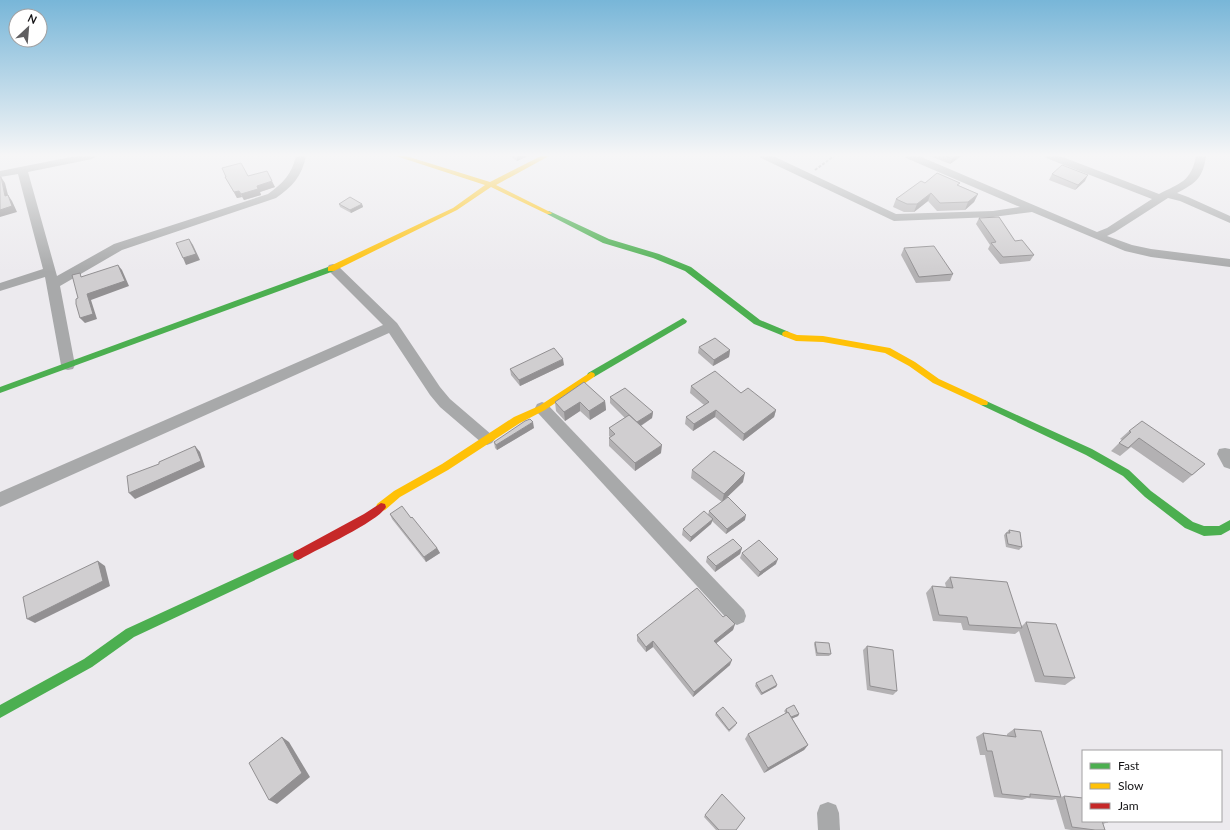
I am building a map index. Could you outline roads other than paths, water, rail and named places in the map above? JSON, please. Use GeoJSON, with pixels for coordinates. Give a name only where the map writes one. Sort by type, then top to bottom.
{"type":"FeatureCollection","features":[{"type":"Feature","properties":{"kind":"street"},"geometry":{"type":"LineString","coordinates":[[29,195],[53,284],[68,365]]}},
{"type":"Feature","properties":{"kind":"street"},"geometry":{"type":"LineString","coordinates":[[53,284],[118,247],[274,195]]}},
{"type":"Feature","properties":{"kind":"street"},"geometry":{"type":"LineString","coordinates":[[0,390],[334,268],[455,209],[472,195]]}},
{"type":"Feature","properties":{"kind":"street"},"geometry":{"type":"LineString","coordinates":[[511,195],[606,242],[656,256],[688,268],[757,322],[796,338],[823,338],[887,350],[912,364],[936,382],[1089,452],[1126,473],[1148,494],[1189,525],[1204,531],[1221,530],[1230,524]]}},
{"type":"Feature","properties":{"kind":"street"},"geometry":{"type":"LineString","coordinates":[[845,195],[894,218],[993,214],[1036,209]]}},
{"type":"Feature","properties":{"kind":"street"},"geometry":{"type":"LineString","coordinates":[[1002,195],[1097,236],[1129,248],[1151,253],[1230,263]]}},
{"type":"Feature","properties":{"kind":"street"},"geometry":{"type":"LineString","coordinates":[[1160,195],[1184,199],[1230,220]]}},
{"type":"Feature","properties":{"kind":"street"},"geometry":{"type":"LineString","coordinates":[[1097,236],[1111,230],[1164,196]]}},
{"type":"Feature","properties":{"kind":"street"},"geometry":{"type":"LineString","coordinates":[[334,268],[392,326],[435,391],[445,403],[487,439]]}},
{"type":"Feature","properties":{"kind":"street"},"geometry":{"type":"LineString","coordinates":[[0,287],[49,271]]}},
{"type":"Feature","properties":{"kind":"street"},"geometry":{"type":"LineString","coordinates":[[0,712],[88,664],[117,641],[130,634],[314,547],[362,521],[378,511],[387,501],[397,494],[445,467],[517,420],[542,408],[582,380],[683,321]]}},
{"type":"Feature","properties":{"kind":"street"},"geometry":{"type":"LineString","coordinates":[[0,500],[392,326]]}},
{"type":"Feature","properties":{"kind":"street"},"geometry":{"type":"LineString","coordinates":[[542,408],[737,616]]}}]}
